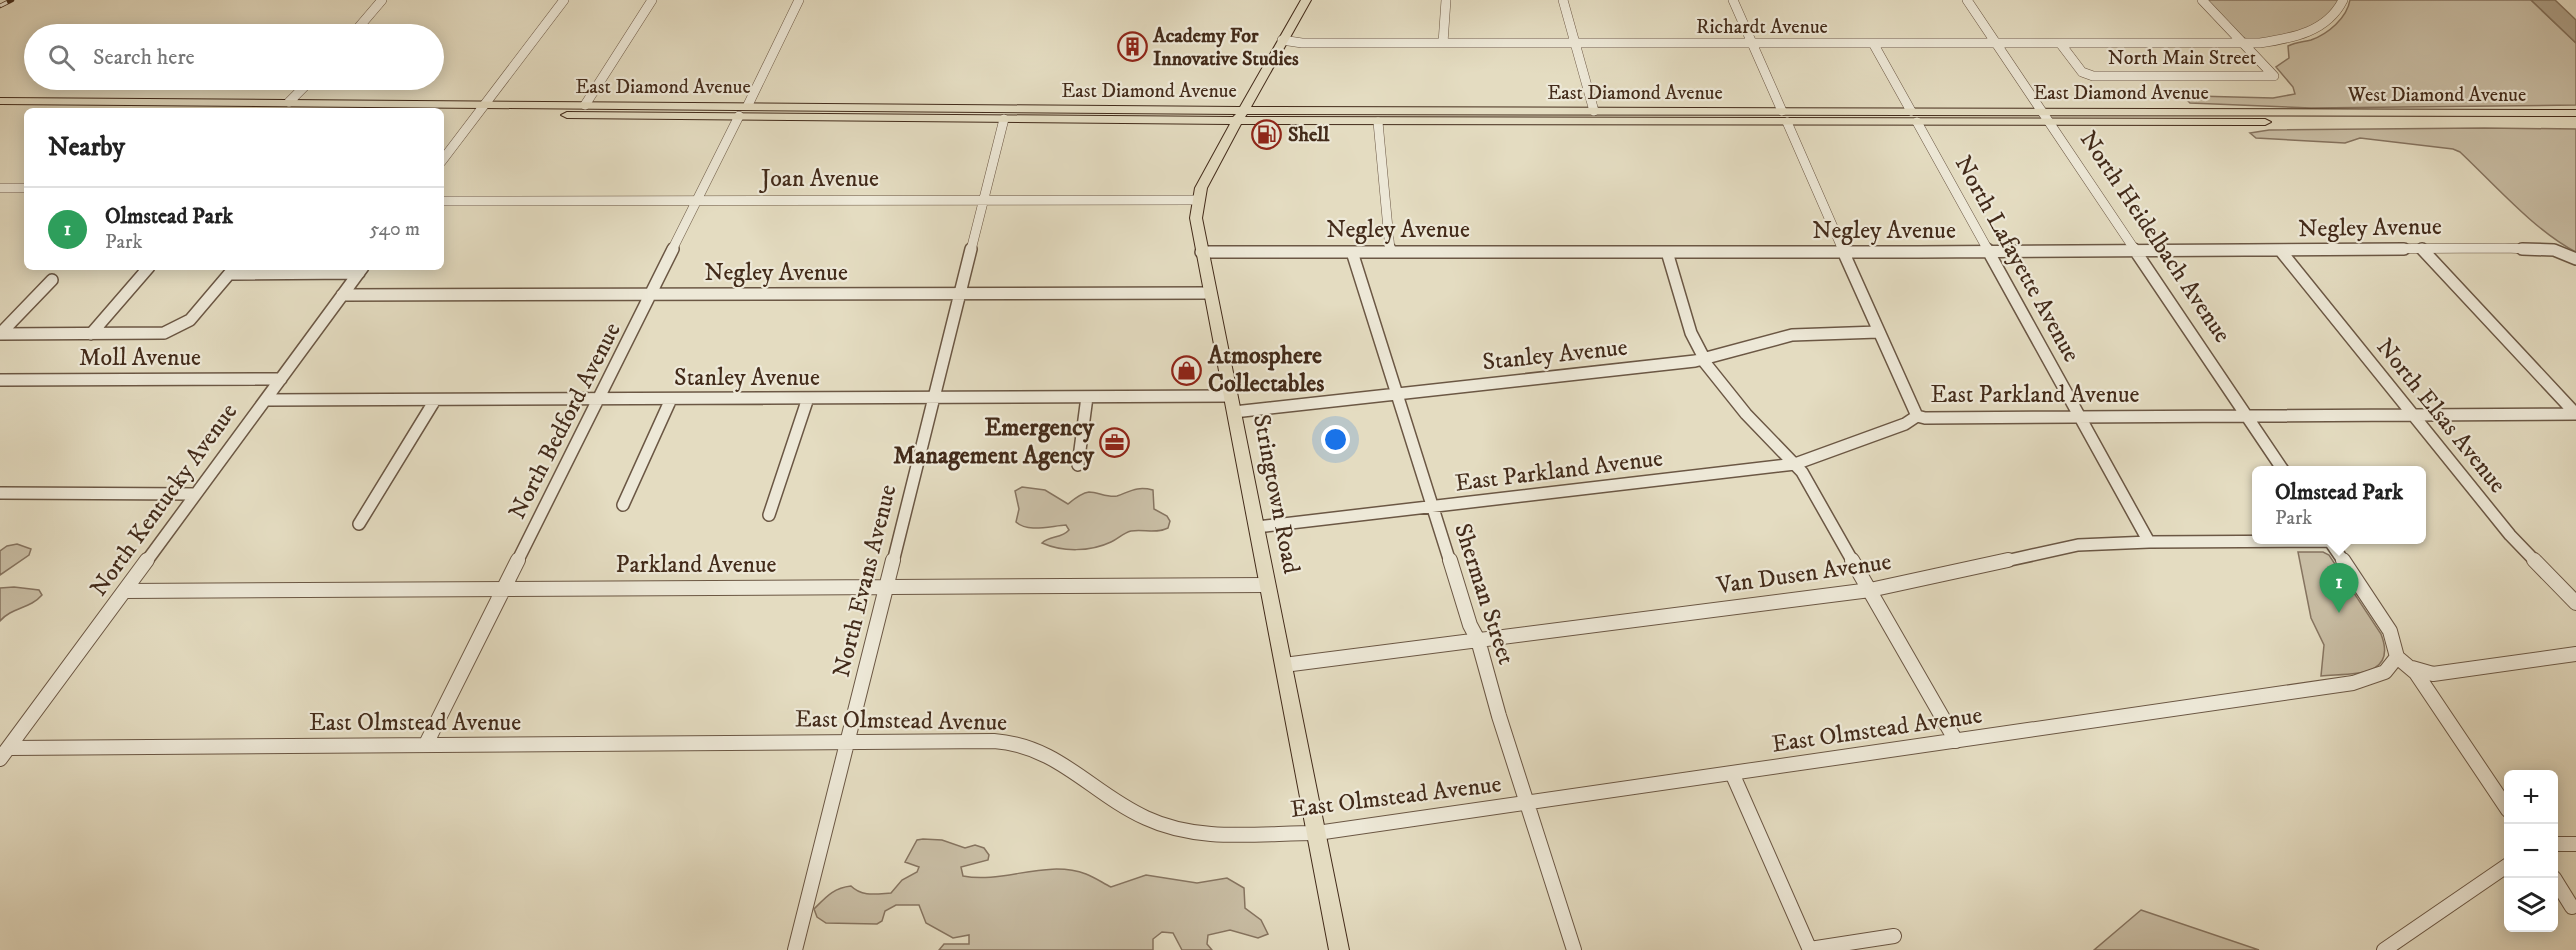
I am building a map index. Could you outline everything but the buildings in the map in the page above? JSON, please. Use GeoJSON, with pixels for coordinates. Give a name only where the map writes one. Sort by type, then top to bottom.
{"type":"FeatureCollection","features":[{"type":"Feature","properties":{"kind":"main road","name":"Stringtown Road"},"geometry":{"type":"LineString","coordinates":[[1306,0],[1212,165],[1198,200],[1196,218],[1339,950]]}},
{"type":"Feature","properties":{"kind":"main road","name":"East Diamond Avenue"},"geometry":{"type":"LineString","coordinates":[[0,101],[290,102],[739,116],[1004,119],[1594,111],[1917,122],[2301,117]]}},
{"type":"Feature","properties":{"kind":"main road","name":"East Diamond Avenue"},"geometry":{"type":"LineString","coordinates":[[444,114],[480,109],[585,105],[748,105],[1239,116],[1378,122],[1785,117],[1911,111],[2043,111],[2301,117]]}},
{"type":"Feature","properties":{"kind":"main road"},"geometry":{"type":"LineString","coordinates":[[0,110],[24,110]]}},
{"type":"Feature","properties":{"kind":"main road","name":"West Diamond Avenue"},"geometry":{"type":"LineString","coordinates":[[2301,117],[2576,113]]}},
{"type":"Feature","properties":{"kind":"main road","name":"West Diamond Avenue"},"geometry":{"type":"LineString","coordinates":[[2301,117],[2576,122]]}},
{"type":"Feature","properties":{"kind":"street"},"geometry":{"type":"LineString","coordinates":[[362,24],[382,0]]}},
{"type":"Feature","properties":{"kind":"street"},"geometry":{"type":"LineString","coordinates":[[444,158],[564,0]]}},
{"type":"Feature","properties":{"kind":"street"},"geometry":{"type":"LineString","coordinates":[[585,105],[652,0]]}},
{"type":"Feature","properties":{"kind":"street"},"geometry":{"type":"LineString","coordinates":[[748,105],[799,0]]}},
{"type":"Feature","properties":{"kind":"street"},"geometry":{"type":"LineString","coordinates":[[1443,43],[1446,0]]}},
{"type":"Feature","properties":{"kind":"street"},"geometry":{"type":"LineString","coordinates":[[1563,0],[1594,111]]}},
{"type":"Feature","properties":{"kind":"street"},"geometry":{"type":"LineString","coordinates":[[1733,0],[1917,416]]}},
{"type":"Feature","properties":{"kind":"street","name":"North Heidelbach Avenue"},"geometry":{"type":"LineString","coordinates":[[1967,0],[2280,466]]}},
{"type":"Feature","properties":{"kind":"street"},"geometry":{"type":"LineString","coordinates":[[2202,0],[2244,43]]}},
{"type":"Feature","properties":{"kind":"street","name":"Richardt Avenue"},"geometry":{"type":"LineString","coordinates":[[1282,40],[1291,43],[2244,43],[2273,41],[2311,31],[2335,14],[2343,0]]}},
{"type":"Feature","properties":{"kind":"street"},"geometry":{"type":"LineString","coordinates":[[1874,43],[1911,111]]}},
{"type":"Feature","properties":{"kind":"street","name":"North Main Street"},"geometry":{"type":"LineString","coordinates":[[2060,43],[2082,72],[2092,76],[2274,76],[2244,43]]}},
{"type":"Feature","properties":{"kind":"street"},"geometry":{"type":"LineString","coordinates":[[290,102],[301,90]]}},
{"type":"Feature","properties":{"kind":"street","name":"North Bedford Avenue"},"geometry":{"type":"LineString","coordinates":[[426,744],[600,399],[739,116]]}},
{"type":"Feature","properties":{"kind":"street","name":"North Evans Avenue"},"geometry":{"type":"LineString","coordinates":[[795,950],[1004,119]]}},
{"type":"Feature","properties":{"kind":"street"},"geometry":{"type":"LineString","coordinates":[[1378,122],[1390,251]]}},
{"type":"Feature","properties":{"kind":"street","name":"North Lafayette Avenue"},"geometry":{"type":"LineString","coordinates":[[1917,122],[2149,542]]}},
{"type":"Feature","properties":{"kind":"street"},"geometry":{"type":"LineString","coordinates":[[0,188],[24,188]]}},
{"type":"Feature","properties":{"kind":"street","name":"Joan Avenue"},"geometry":{"type":"LineString","coordinates":[[444,201],[1198,200]]}},
{"type":"Feature","properties":{"kind":"street","name":"Negley Avenue"},"geometry":{"type":"LineString","coordinates":[[1201,252],[1844,252],[2541,248],[2571,256]]}},
{"type":"Feature","properties":{"kind":"street"},"geometry":{"type":"LineString","coordinates":[[2422,249],[2576,414]]}},
{"type":"Feature","properties":{"kind":"street","name":"North Elsas Avenue"},"geometry":{"type":"LineString","coordinates":[[2280,250],[2410,414],[2510,535],[2576,603]]}},
{"type":"Feature","properties":{"kind":"street","name":"Sherman Street"},"geometry":{"type":"LineString","coordinates":[[1352,252],[1470,625],[1478,640],[1574,950]]}},
{"type":"Feature","properties":{"kind":"street"},"geometry":{"type":"LineString","coordinates":[[1667,252],[1691,333],[1703,359],[1745,412],[1802,472],[1956,741]]}},
{"type":"Feature","properties":{"kind":"street"},"geometry":{"type":"LineString","coordinates":[[91,334],[146,270]]}},
{"type":"Feature","properties":{"kind":"street"},"geometry":{"type":"LineString","coordinates":[[0,334],[158,334],[190,320],[233,270],[361,270]]}},
{"type":"Feature","properties":{"kind":"street","name":"North Kentucky Avenue"},"geometry":{"type":"LineString","coordinates":[[4,754],[361,270]]}},
{"type":"Feature","properties":{"kind":"street"},"geometry":{"type":"LineString","coordinates":[[0,334],[52,280]]}},
{"type":"Feature","properties":{"kind":"street","name":"Negley Avenue"},"geometry":{"type":"LineString","coordinates":[[342,296],[1210,292]]}},
{"type":"Feature","properties":{"kind":"street","name":"Stanley Avenue"},"geometry":{"type":"LineString","coordinates":[[1234,412],[1703,359],[1792,335],[1878,332]]}},
{"type":"Feature","properties":{"kind":"street","name":"Moll Avenue"},"geometry":{"type":"LineString","coordinates":[[0,380],[281,379]]}},
{"type":"Feature","properties":{"kind":"street","name":"Stanley Avenue"},"geometry":{"type":"LineString","coordinates":[[265,400],[1230,396]]}},
{"type":"Feature","properties":{"kind":"street"},"geometry":{"type":"LineString","coordinates":[[1078,465],[1087,397]]}},
{"type":"Feature","properties":{"kind":"street"},"geometry":{"type":"LineString","coordinates":[[769,515],[808,398]]}},
{"type":"Feature","properties":{"kind":"street"},"geometry":{"type":"LineString","coordinates":[[623,505],[671,399]]}},
{"type":"Feature","properties":{"kind":"street"},"geometry":{"type":"LineString","coordinates":[[359,524],[435,400]]}},
{"type":"Feature","properties":{"kind":"street","name":"East Parkland Avenue"},"geometry":{"type":"LineString","coordinates":[[1257,527],[1795,464],[1912,421],[1917,416],[1925,418],[2576,414]]}},
{"type":"Feature","properties":{"kind":"street"},"geometry":{"type":"LineString","coordinates":[[0,493],[196,494]]}},
{"type":"Feature","properties":{"kind":"street","name":"Van Dusen Avenue"},"geometry":{"type":"LineString","coordinates":[[1284,665],[1870,590],[2078,545],[2252,541]]}},
{"type":"Feature","properties":{"kind":"street"},"geometry":{"type":"LineString","coordinates":[[2333,544],[2390,631],[2397,657],[2416,673],[2504,804]]}},
{"type":"Feature","properties":{"kind":"street","name":"Parkland Avenue"},"geometry":{"type":"LineString","coordinates":[[124,591],[1268,585]]}},
{"type":"Feature","properties":{"kind":"street"},"geometry":{"type":"LineString","coordinates":[[2409,666],[2433,674],[2576,654]]}},
{"type":"Feature","properties":{"kind":"street","name":"East Olmstead Avenue"},"geometry":{"type":"LineString","coordinates":[[4,754],[426,744],[847,741],[1007,743],[1051,757],[1076,771],[1119,803],[1147,819],[1188,832],[1236,836],[1317,833],[2348,683],[2389,671],[2397,657]]}},
{"type":"Feature","properties":{"kind":"street"},"geometry":{"type":"LineString","coordinates":[[1732,774],[1810,950],[1894,936]]}},
{"type":"Feature","properties":{"kind":"street"},"geometry":{"type":"LineString","coordinates":[[2558,844],[2576,844]]}},
{"type":"Feature","properties":{"kind":"street"},"geometry":{"type":"LineString","coordinates":[[2384,950],[2504,868]]}},
{"type":"Feature","properties":{"kind":"street"},"geometry":{"type":"LineString","coordinates":[[2558,886],[2572,907]]}},
{"type":"Feature","properties":{"kind":"shaded area"},"geometry":{"type":"Polygon","coordinates":[[[2206,0],[2339,0],[2332,12],[2317,24],[2294,34],[2259,41],[2243,38],[2237,34],[2206,0]]]}},
{"type":"Feature","properties":{"kind":"shaded area"},"geometry":{"type":"Polygon","coordinates":[[[2350,0],[2531,0],[2576,43],[2576,105],[2311,108],[2190,103],[2187,100],[2195,96],[2273,98],[2295,94],[2293,87],[2276,67],[2289,58],[2288,46],[2324,34],[2341,19],[2350,0]]]}},
{"type":"Feature","properties":{"kind":"shaded area"},"geometry":{"type":"Polygon","coordinates":[[[2531,0],[2555,0],[2576,20],[2576,43],[2531,0]]]}},
{"type":"Feature","properties":{"kind":"shaded area"},"geometry":{"type":"Polygon","coordinates":[[[2576,129],[2576,252],[2530,220],[2460,152],[2453,149],[2360,138],[2345,143],[2256,138],[2250,133],[2269,130],[2576,129]]]}},
{"type":"Feature","properties":{"kind":"shaded area"},"geometry":{"type":"Polygon","coordinates":[[[1022,487],[1045,490],[1068,504],[1080,495],[1089,492],[1117,496],[1138,489],[1153,490],[1154,509],[1167,516],[1170,521],[1168,528],[1163,530],[1131,531],[1094,548],[1076,550],[1058,548],[1042,543],[1066,533],[1069,530],[1066,525],[1033,528],[1016,522],[1019,509],[1015,491],[1022,487]]]}},
{"type":"Feature","properties":{"kind":"shaded area"},"geometry":{"type":"Polygon","coordinates":[[[17,544],[31,549],[29,555],[0,575],[0,551],[7,546],[17,544]]]}},
{"type":"Feature","properties":{"kind":"shaded area"},"geometry":{"type":"Polygon","coordinates":[[[2298,552],[2323,552],[2329,555],[2381,634],[2385,648],[2383,659],[2378,666],[2358,673],[2321,676],[2324,645],[2311,618],[2298,552]]]}},
{"type":"Feature","properties":{"kind":"shaded area"},"geometry":{"type":"Polygon","coordinates":[[[0,588],[39,590],[42,595],[0,621],[0,588]]]}},
{"type":"Feature","properties":{"kind":"shaded area"},"geometry":{"type":"Polygon","coordinates":[[[917,840],[942,840],[965,848],[975,845],[984,848],[989,855],[988,860],[961,867],[963,876],[978,878],[1040,870],[1071,870],[1089,875],[1111,887],[1146,875],[1197,883],[1227,878],[1244,888],[1245,908],[1261,920],[1268,934],[1258,938],[1230,930],[1208,935],[1207,944],[1212,950],[1182,950],[1173,933],[1162,932],[1153,939],[1153,950],[939,950],[944,944],[969,944],[969,935],[953,938],[926,923],[919,905],[896,905],[885,911],[882,921],[877,924],[826,923],[817,917],[814,909],[839,889],[851,886],[865,893],[891,893],[902,880],[917,872],[919,867],[905,862],[917,840]]]}},
{"type":"Feature","properties":{"kind":"shaded area"},"geometry":{"type":"Polygon","coordinates":[[[2141,910],[2259,950],[2094,950],[2141,910]]]}},
{"type":"Feature","properties":{"kind":"railway"},"geometry":{"type":"LineString","coordinates":[[0,6],[12,0]]}},
{"type":"Feature","properties":{"kind":"place","name":"Academy For Innovative Studies"},"geometry":{"type":"Point","coordinates":[1132,47]}},
{"type":"Feature","properties":{"kind":"place","name":"Shell"},"geometry":{"type":"Point","coordinates":[1267,135]}},
{"type":"Feature","properties":{"kind":"place","name":"Atmosphere Collectables"},"geometry":{"type":"Point","coordinates":[1187,370]}},
{"type":"Feature","properties":{"kind":"place","name":"Emergency Management Agency"},"geometry":{"type":"Point","coordinates":[1115,442]}},
{"type":"Feature","properties":{"kind":"place","name":"Olmstead Park"},"geometry":{"type":"Point","coordinates":[2339,613]}}]}
